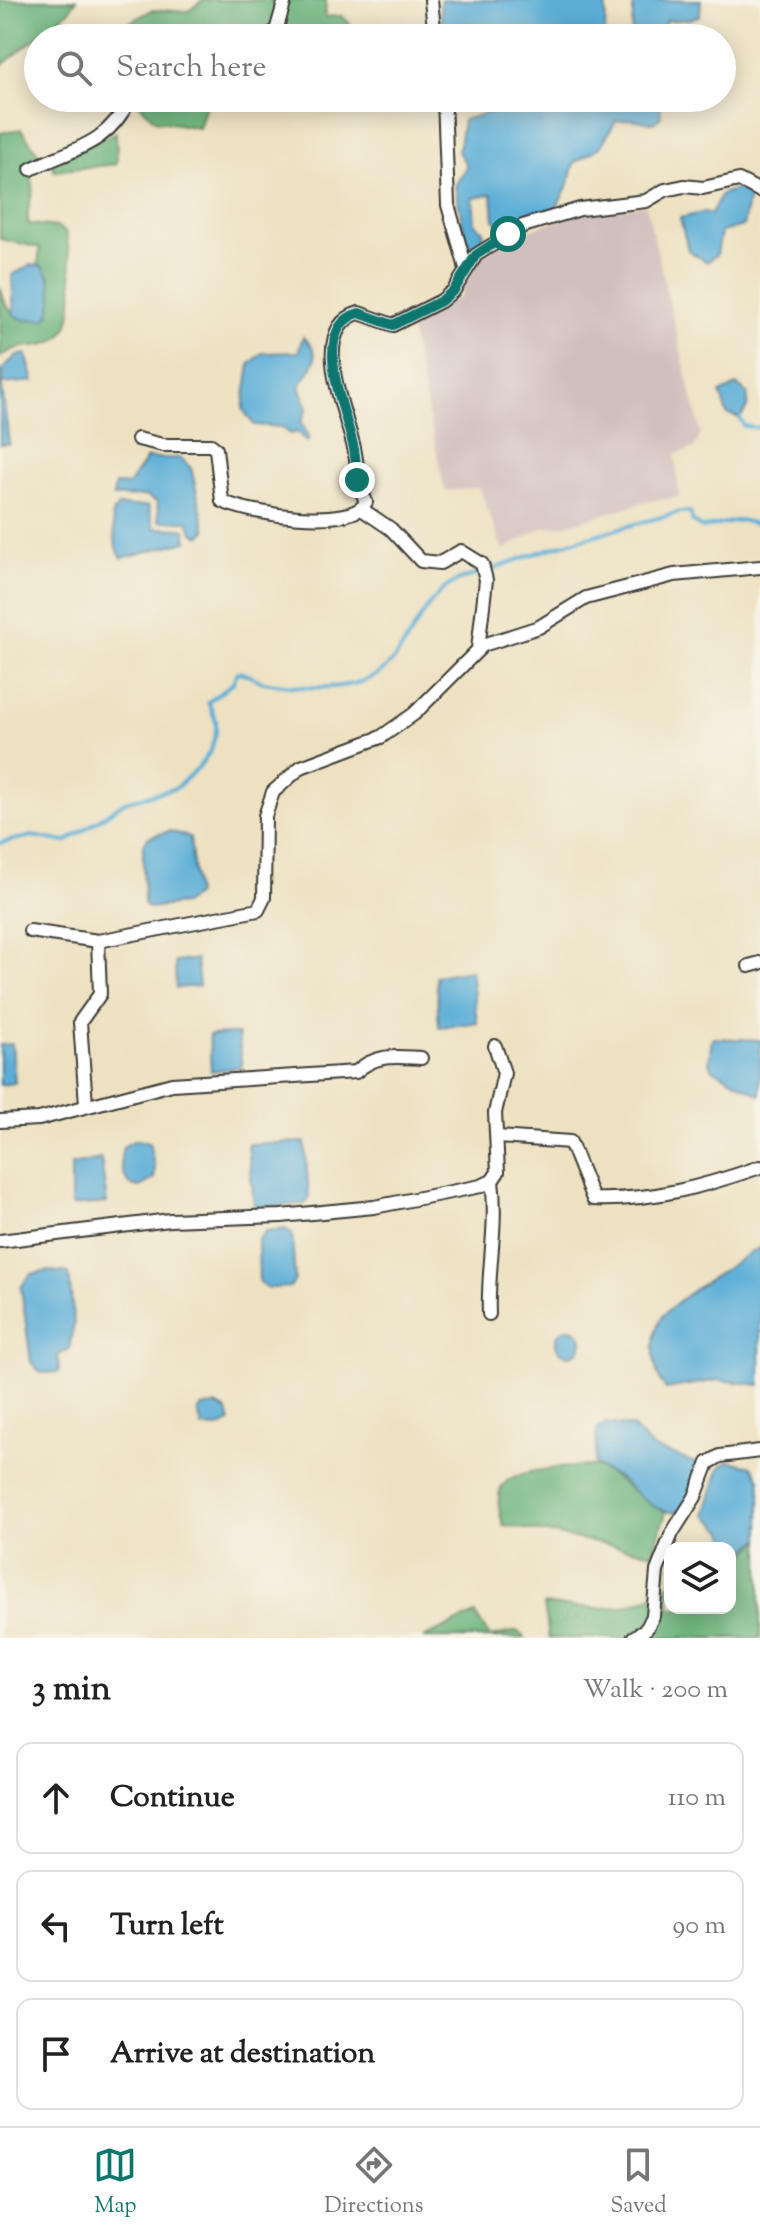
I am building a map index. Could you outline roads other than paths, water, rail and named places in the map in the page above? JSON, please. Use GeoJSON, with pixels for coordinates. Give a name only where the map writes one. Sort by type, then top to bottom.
{"type":"FeatureCollection","features":[{"type":"Feature","properties":{"kind":"street"},"geometry":{"type":"LineString","coordinates":[[278,24],[285,0]]}},
{"type":"Feature","properties":{"kind":"street"},"geometry":{"type":"LineString","coordinates":[[431,0],[434,24]]}},
{"type":"Feature","properties":{"kind":"street"},"geometry":{"type":"LineString","coordinates":[[31,169],[101,137],[113,128],[122,112]]}},
{"type":"Feature","properties":{"kind":"street"},"geometry":{"type":"LineString","coordinates":[[445,112],[448,205],[466,268]]}},
{"type":"Feature","properties":{"kind":"street"},"geometry":{"type":"LineString","coordinates":[[363,510],[366,502],[357,480],[354,449],[333,371],[333,344],[352,315],[365,314],[393,325],[441,301],[454,290],[476,255],[508,234],[580,209],[629,205],[665,190],[739,180],[760,191]]}},
{"type":"Feature","properties":{"kind":"street"},"geometry":{"type":"LineString","coordinates":[[138,439],[163,445],[211,445],[216,449],[222,501],[235,508],[266,514],[339,518],[363,510]]}},
{"type":"Feature","properties":{"kind":"street"},"geometry":{"type":"LineString","coordinates":[[363,510],[391,529],[421,561],[440,563],[461,551],[482,564],[486,580],[478,649]]}},
{"type":"Feature","properties":{"kind":"street"},"geometry":{"type":"LineString","coordinates":[[30,931],[98,941],[258,910],[264,898],[265,816],[273,792],[283,779],[310,761],[381,737],[414,714],[478,649],[495,639],[539,627],[603,591],[692,572],[760,567]]}},
{"type":"Feature","properties":{"kind":"street"},"geometry":{"type":"LineString","coordinates":[[86,1104],[80,1022],[100,994],[98,941]]}},
{"type":"Feature","properties":{"kind":"street"},"geometry":{"type":"LineString","coordinates":[[489,1314],[487,1276],[496,1214],[492,1181],[498,1172],[495,1100],[504,1073],[495,1046]]}},
{"type":"Feature","properties":{"kind":"street"},"geometry":{"type":"LineString","coordinates":[[0,1121],[39,1119],[86,1104],[120,1100],[172,1084],[356,1072],[367,1062],[382,1057],[421,1058]]}},
{"type":"Feature","properties":{"kind":"street"},"geometry":{"type":"LineString","coordinates":[[498,1137],[570,1142],[593,1199],[640,1198],[674,1193],[760,1167]]}},
{"type":"Feature","properties":{"kind":"street"},"geometry":{"type":"LineString","coordinates":[[0,1241],[170,1220],[281,1216],[374,1207],[492,1181]]}},
{"type":"Feature","properties":{"kind":"street"},"geometry":{"type":"LineString","coordinates":[[633,1638],[647,1628],[653,1616],[657,1571],[672,1533],[695,1497],[708,1463],[720,1456],[760,1451]]}},
{"type":"Feature","properties":{"kind":"water"},"geometry":{"type":"Polygon","coordinates":[[[440,0],[606,0],[605,24],[442,24],[440,0]]]}},
{"type":"Feature","properties":{"kind":"water"},"geometry":{"type":"Polygon","coordinates":[[[701,0],[700,15],[691,19],[665,21],[664,24],[632,24],[634,1],[701,0]]]}},
{"type":"Feature","properties":{"kind":"water"},"geometry":{"type":"Polygon","coordinates":[[[490,112],[661,112],[661,117],[653,123],[631,119],[616,121],[600,147],[574,163],[568,185],[555,211],[499,224],[494,220],[492,194],[473,198],[475,223],[484,232],[481,247],[471,250],[467,246],[455,186],[467,165],[458,152],[463,120],[490,112]]]}},
{"type":"Feature","properties":{"kind":"water"},"geometry":{"type":"Polygon","coordinates":[[[740,188],[749,196],[743,226],[721,232],[717,254],[707,262],[688,250],[680,218],[705,212],[711,214],[721,194],[740,188]]]}},
{"type":"Feature","properties":{"kind":"water"},"geometry":{"type":"Polygon","coordinates":[[[31,265],[42,266],[51,284],[51,307],[46,319],[24,320],[14,315],[12,275],[31,265]]]}},
{"type":"Feature","properties":{"kind":"water"},"geometry":{"type":"Polygon","coordinates":[[[303,337],[315,356],[300,385],[307,409],[301,422],[309,438],[307,442],[297,432],[290,434],[282,427],[254,425],[243,409],[250,364],[262,353],[298,352],[303,337]]]}},
{"type":"Feature","properties":{"kind":"water"},"geometry":{"type":"Polygon","coordinates":[[[26,354],[34,381],[4,384],[3,369],[16,356],[26,354]]]}},
{"type":"Feature","properties":{"kind":"water"},"geometry":{"type":"Polygon","coordinates":[[[0,369],[9,444],[0,444],[0,369]]]}},
{"type":"Feature","properties":{"kind":"water"},"geometry":{"type":"Polygon","coordinates":[[[737,385],[748,394],[747,408],[740,418],[727,414],[720,393],[737,385]]]}},
{"type":"Feature","properties":{"kind":"water"},"geometry":{"type":"Polygon","coordinates":[[[147,458],[181,458],[191,468],[206,531],[200,536],[193,533],[188,521],[159,521],[157,502],[146,496],[113,497],[115,484],[128,485],[147,458]]]}},
{"type":"Feature","properties":{"kind":"water"},"geometry":{"type":"Polygon","coordinates":[[[118,506],[148,506],[154,528],[185,529],[187,541],[122,558],[116,548],[112,514],[118,506]]]}},
{"type":"Feature","properties":{"kind":"water"},"geometry":{"type":"Polygon","coordinates":[[[170,831],[190,837],[196,895],[183,904],[148,908],[144,904],[143,844],[149,837],[170,831]]]}},
{"type":"Feature","properties":{"kind":"water"},"geometry":{"type":"Polygon","coordinates":[[[196,959],[199,986],[176,988],[175,962],[196,959]]]}},
{"type":"Feature","properties":{"kind":"water"},"geometry":{"type":"Polygon","coordinates":[[[471,970],[477,1023],[439,1027],[436,976],[471,970]]]}},
{"type":"Feature","properties":{"kind":"water"},"geometry":{"type":"Polygon","coordinates":[[[238,1034],[242,1067],[211,1071],[209,1035],[238,1034]]]}},
{"type":"Feature","properties":{"kind":"water"},"geometry":{"type":"Polygon","coordinates":[[[712,1038],[760,1040],[760,1095],[713,1069],[709,1062],[712,1038]]]}},
{"type":"Feature","properties":{"kind":"water"},"geometry":{"type":"Polygon","coordinates":[[[12,1044],[15,1083],[0,1085],[0,1045],[12,1044]]]}},
{"type":"Feature","properties":{"kind":"water"},"geometry":{"type":"Polygon","coordinates":[[[135,1140],[149,1143],[155,1168],[154,1179],[140,1187],[130,1185],[121,1162],[123,1147],[135,1140]]]}},
{"type":"Feature","properties":{"kind":"water"},"geometry":{"type":"Polygon","coordinates":[[[305,1142],[309,1199],[305,1204],[254,1207],[248,1144],[305,1142]]]}},
{"type":"Feature","properties":{"kind":"water"},"geometry":{"type":"Polygon","coordinates":[[[101,1159],[107,1203],[71,1206],[71,1165],[101,1159]]]}},
{"type":"Feature","properties":{"kind":"water"},"geometry":{"type":"Polygon","coordinates":[[[286,1229],[292,1234],[295,1280],[290,1287],[268,1288],[259,1282],[258,1240],[266,1231],[286,1229]]]}},
{"type":"Feature","properties":{"kind":"water"},"geometry":{"type":"Polygon","coordinates":[[[760,1247],[760,1385],[719,1380],[666,1389],[658,1374],[654,1354],[655,1334],[662,1317],[693,1291],[760,1247]]]}},
{"type":"Feature","properties":{"kind":"water"},"geometry":{"type":"Polygon","coordinates":[[[50,1271],[69,1273],[74,1324],[69,1349],[58,1356],[59,1372],[41,1373],[31,1362],[21,1287],[31,1274],[50,1271]]]}},
{"type":"Feature","properties":{"kind":"water"},"geometry":{"type":"Polygon","coordinates":[[[569,1329],[578,1333],[582,1342],[578,1351],[569,1355],[560,1351],[556,1342],[560,1333],[569,1329]]]}},
{"type":"Feature","properties":{"kind":"water"},"geometry":{"type":"Polygon","coordinates":[[[216,1405],[227,1411],[230,1422],[219,1428],[202,1427],[198,1412],[202,1407],[216,1405]]]}},
{"type":"Feature","properties":{"kind":"water"},"geometry":{"type":"Polygon","coordinates":[[[606,1423],[632,1427],[652,1447],[701,1465],[703,1470],[682,1512],[654,1507],[617,1477],[595,1464],[597,1430],[606,1423]]]}},
{"type":"Feature","properties":{"kind":"water"},"geometry":{"type":"Polygon","coordinates":[[[729,1461],[752,1466],[760,1479],[760,1539],[739,1556],[736,1555],[736,1542],[728,1542],[725,1532],[705,1514],[720,1467],[729,1461]]]}},
{"type":"Feature","properties":{"kind":"waterway"},"geometry":{"type":"LineString","coordinates":[[740,418],[744,426],[760,428]]}},
{"type":"Feature","properties":{"kind":"waterway"},"geometry":{"type":"LineString","coordinates":[[0,843],[32,836],[66,842],[125,802],[176,788],[199,767],[211,750],[216,721],[208,702],[233,683],[237,672],[264,682],[300,687],[324,688],[360,682],[375,676],[387,666],[398,655],[432,601],[443,590],[463,579],[566,544],[680,512],[690,512],[693,522],[703,528],[740,520],[760,525]]}}]}
